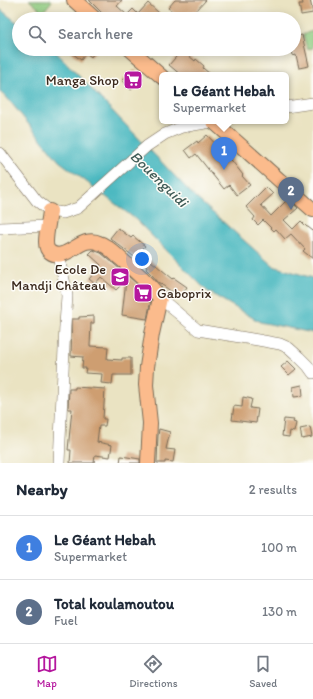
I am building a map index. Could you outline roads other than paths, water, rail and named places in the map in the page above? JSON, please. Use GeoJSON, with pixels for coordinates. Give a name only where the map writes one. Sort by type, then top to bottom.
{"type":"FeatureCollection","features":[{"type":"Feature","properties":{"kind":"main road"},"geometry":{"type":"LineString","coordinates":[[74,0],[87,12]]}},
{"type":"Feature","properties":{"kind":"main road"},"geometry":{"type":"LineString","coordinates":[[138,56],[159,74]]}},
{"type":"Feature","properties":{"kind":"main road"},"geometry":{"type":"LineString","coordinates":[[217,124],[313,210]]}},
{"type":"Feature","properties":{"kind":"main road"},"geometry":{"type":"LineString","coordinates":[[50,211],[45,243],[49,252],[58,255],[66,253],[87,242],[98,242],[106,246],[138,274],[160,298],[146,367],[146,385],[150,423],[148,463]]}},
{"type":"Feature","properties":{"kind":"street"},"geometry":{"type":"LineString","coordinates":[[289,107],[313,103]]}},
{"type":"Feature","properties":{"kind":"street"},"geometry":{"type":"LineString","coordinates":[[0,153],[37,201],[50,211],[63,213],[78,208],[147,146],[165,134],[182,127],[198,124]]}},
{"type":"Feature","properties":{"kind":"street"},"geometry":{"type":"LineString","coordinates":[[0,228],[48,226]]}},
{"type":"Feature","properties":{"kind":"street"},"geometry":{"type":"LineString","coordinates":[[58,255],[67,296],[59,463]]}},
{"type":"Feature","properties":{"kind":"street"},"geometry":{"type":"LineString","coordinates":[[160,298],[198,330],[280,344],[289,348],[308,366],[313,373]]}},
{"type":"Feature","properties":{"kind":"water","name":"Bouenguidi"},"geometry":{"type":"Polygon","coordinates":[[[0,9],[12,18],[12,56],[60,56],[195,197],[273,266],[313,278],[313,333],[260,322],[207,291],[134,218],[59,161],[8,99],[0,92],[0,9]]]}},
{"type":"Feature","properties":{"kind":"place","name":"Manga Shop"},"geometry":{"type":"Point","coordinates":[133,80]}},
{"type":"Feature","properties":{"kind":"place","name":"Le Géant Hebah"},"geometry":{"type":"Point","coordinates":[224,170]}},
{"type":"Feature","properties":{"kind":"place","name":"Total koulamoutou"},"geometry":{"type":"Point","coordinates":[291,210]}},
{"type":"Feature","properties":{"kind":"place","name":"Ecole De Mandji Château"},"geometry":{"type":"Point","coordinates":[120,277]}},
{"type":"Feature","properties":{"kind":"place","name":"Gaboprix"},"geometry":{"type":"Point","coordinates":[143,293]}}]}
